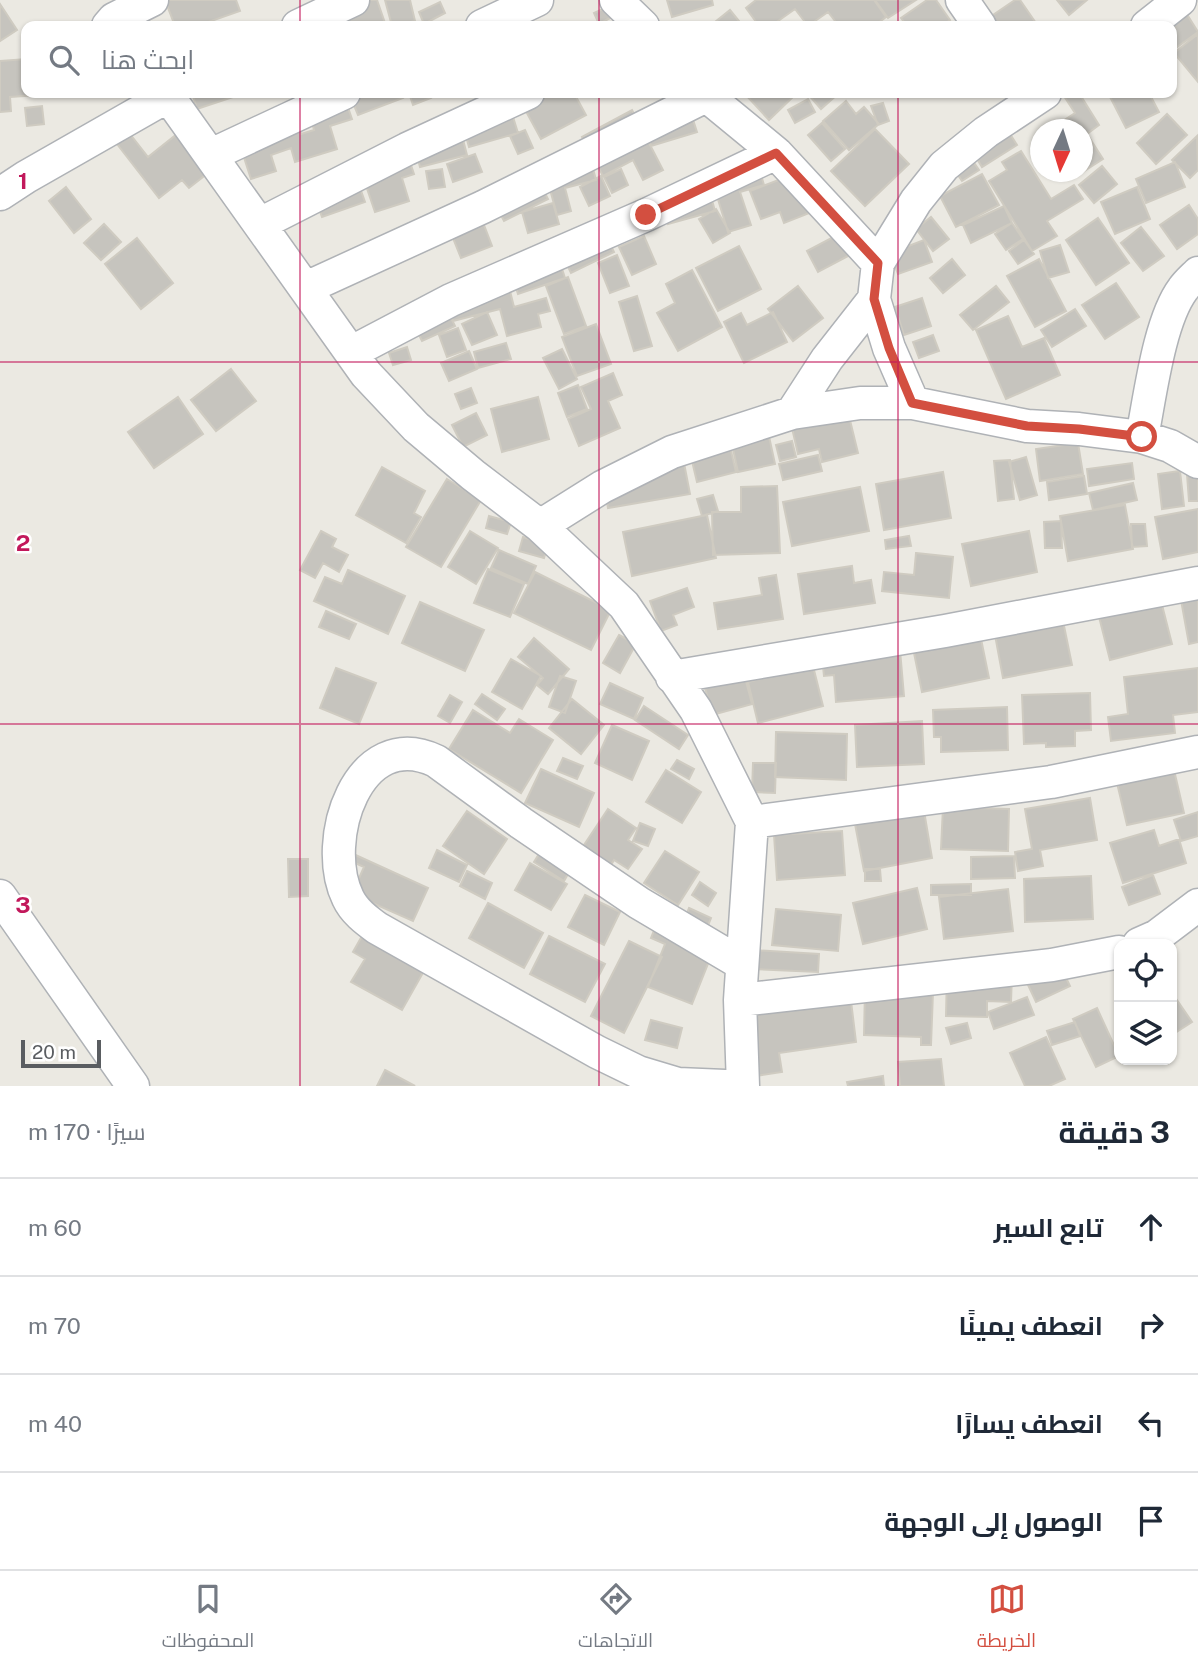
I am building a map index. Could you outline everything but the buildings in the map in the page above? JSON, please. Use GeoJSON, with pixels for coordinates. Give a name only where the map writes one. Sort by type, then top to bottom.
{"type":"FeatureCollection","features":[{"type":"Feature","properties":{"kind":"street"},"geometry":{"type":"LineString","coordinates":[[112,21],[152,0]]}},
{"type":"Feature","properties":{"kind":"street"},"geometry":{"type":"LineString","coordinates":[[309,21],[353,0]]}},
{"type":"Feature","properties":{"kind":"street"},"geometry":{"type":"LineString","coordinates":[[493,21],[537,0]]}},
{"type":"Feature","properties":{"kind":"street"},"geometry":{"type":"LineString","coordinates":[[616,0],[638,21]]}},
{"type":"Feature","properties":{"kind":"street"},"geometry":{"type":"LineString","coordinates":[[962,0],[977,21]]}},
{"type":"Feature","properties":{"kind":"street"},"geometry":{"type":"LineString","coordinates":[[1153,21],[1180,0]]}},
{"type":"Feature","properties":{"kind":"street"},"geometry":{"type":"LineString","coordinates":[[0,194],[136,102],[154,98]]}},
{"type":"Feature","properties":{"kind":"street"},"geometry":{"type":"LineString","coordinates":[[174,98],[366,374],[416,427],[540,526],[624,606],[696,709],[752,822],[740,1000],[743,1086]]}},
{"type":"Feature","properties":{"kind":"street"},"geometry":{"type":"LineString","coordinates":[[211,155],[333,98]]}},
{"type":"Feature","properties":{"kind":"street"},"geometry":{"type":"LineString","coordinates":[[260,223],[407,149],[517,98]]}},
{"type":"Feature","properties":{"kind":"street"},"geometry":{"type":"LineString","coordinates":[[306,288],[483,207],[696,98]]}},
{"type":"Feature","properties":{"kind":"street"},"geometry":{"type":"LineString","coordinates":[[709,98],[776,153],[878,263]]}},
{"type":"Feature","properties":{"kind":"street"},"geometry":{"type":"LineString","coordinates":[[912,403],[889,348],[874,299],[878,263],[916,201],[944,166],[1031,98]]}},
{"type":"Feature","properties":{"kind":"street"},"geometry":{"type":"LineString","coordinates":[[352,352],[451,300],[646,215],[776,153]]}},
{"type":"Feature","properties":{"kind":"street"},"geometry":{"type":"LineString","coordinates":[[1142,437],[1159,351],[1169,320],[1182,290],[1198,273]]}},
{"type":"Feature","properties":{"kind":"street"},"geometry":{"type":"LineString","coordinates":[[792,412],[827,359],[874,299]]}},
{"type":"Feature","properties":{"kind":"street"},"geometry":{"type":"LineString","coordinates":[[540,526],[602,487],[672,452],[792,412],[860,403],[912,403],[1027,426],[1142,437],[1170,446],[1198,462]]}},
{"type":"Feature","properties":{"kind":"street"},"geometry":{"type":"LineString","coordinates":[[672,677],[945,631],[1198,583]]}},
{"type":"Feature","properties":{"kind":"street"},"geometry":{"type":"LineString","coordinates":[[725,1086],[678,1084],[638,1072],[573,1039],[377,928],[360,915],[348,898],[340,870],[340,825],[354,788],[373,767],[388,758],[406,752],[421,754],[436,761],[639,903],[743,964]]}},
{"type":"Feature","properties":{"kind":"street"},"geometry":{"type":"LineString","coordinates":[[752,822],[1051,782],[1198,752]]}},
{"type":"Feature","properties":{"kind":"street"},"geometry":{"type":"LineString","coordinates":[[0,896],[133,1086]]}},
{"type":"Feature","properties":{"kind":"street"},"geometry":{"type":"LineString","coordinates":[[1150,939],[1198,905]]}},
{"type":"Feature","properties":{"kind":"street"},"geometry":{"type":"LineString","coordinates":[[740,1000],[1052,965],[1114,953]]}},
{"type":"Feature","properties":{"kind":"route"},"geometry":{"type":"LineString","coordinates":[[646,215],[776,153],[878,263],[874,299],[889,348],[912,403],[1027,426],[1142,437]]}}]}
